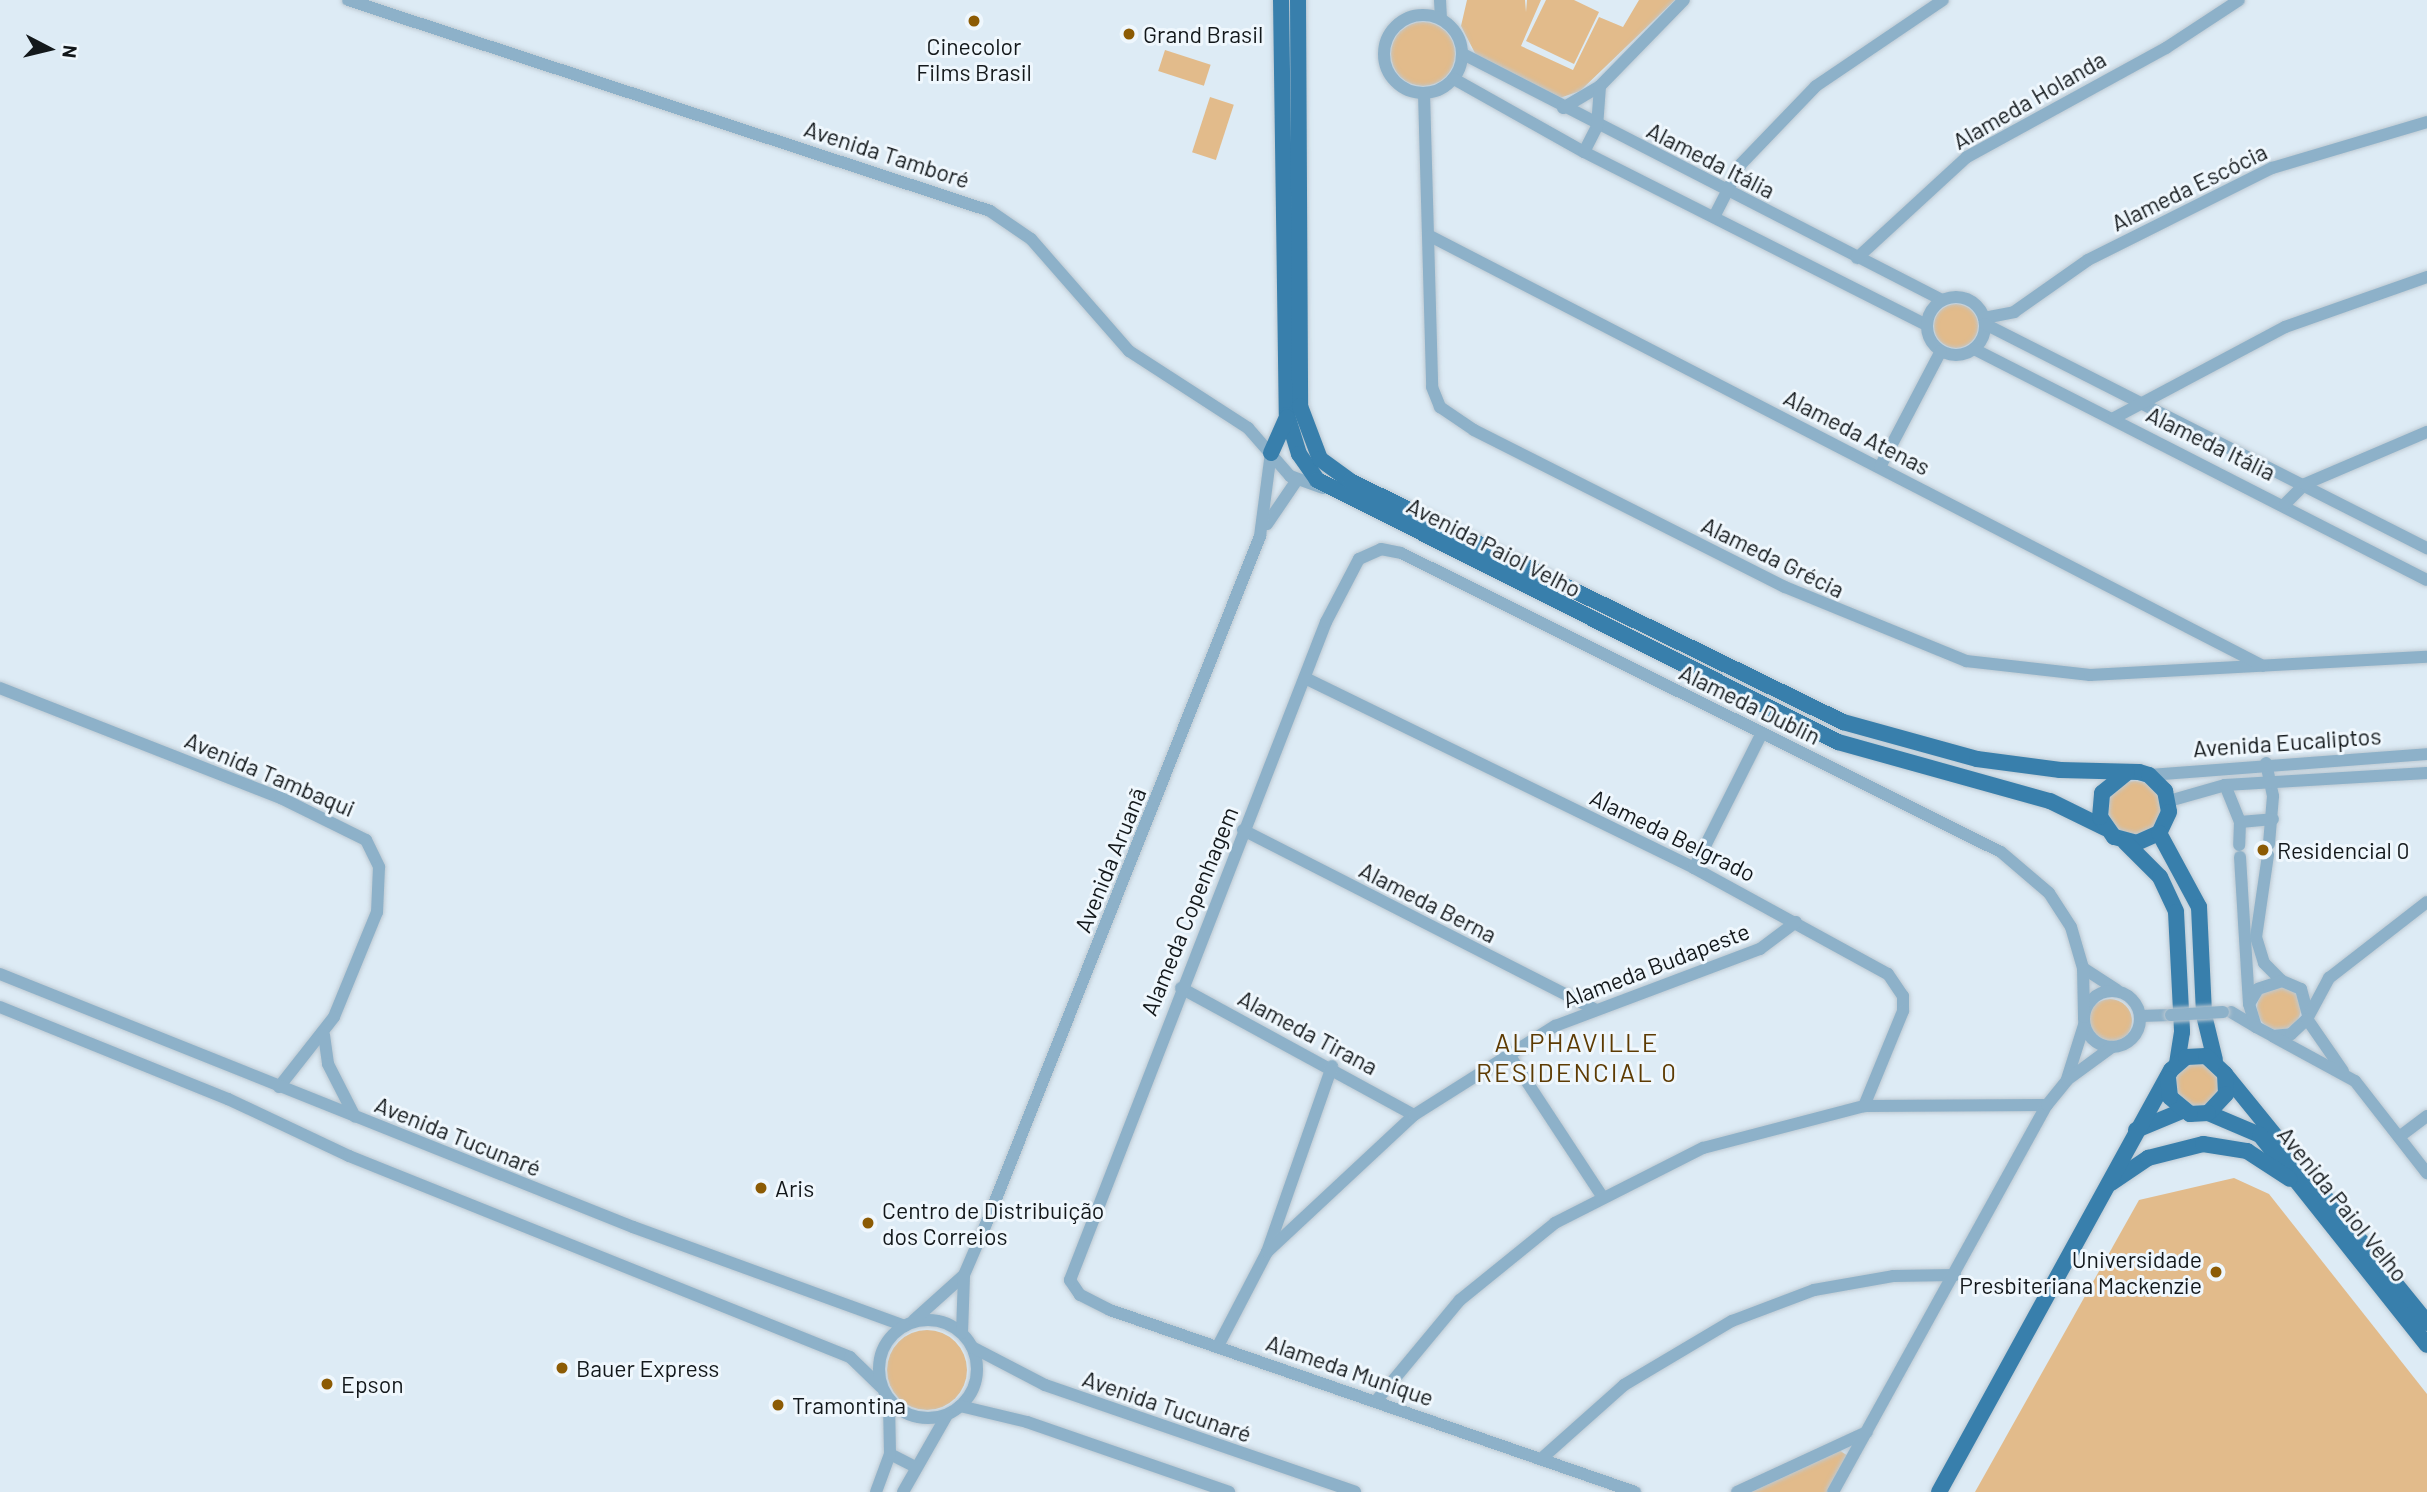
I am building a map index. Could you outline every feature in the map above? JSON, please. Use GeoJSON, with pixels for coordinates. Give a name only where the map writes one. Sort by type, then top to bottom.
{"type":"FeatureCollection","features":[{"type":"Feature","properties":{"kind":"main road","name":"Avenida Paiol Velho"},"geometry":{"type":"LineString","coordinates":[[1281,0],[1287,415],[1299,454],[1328,489],[1838,742],[2050,801],[2105,828],[2125,842],[2160,877],[2176,912],[2182,1032],[2177,1063],[2136,1130],[1939,1492]]}},
{"type":"Feature","properties":{"kind":"main road","name":"Avenida Paiol Velho"},"geometry":{"type":"LineString","coordinates":[[1298,0],[1300,406],[1320,459],[1350,481],[1843,722],[1977,759],[2149,775]]}},
{"type":"Feature","properties":{"kind":"main road"},"geometry":{"type":"LineString","coordinates":[[1271,453],[1287,415]]}},
{"type":"Feature","properties":{"kind":"main road"},"geometry":{"type":"LineString","coordinates":[[2105,828],[2102,793],[2127,773]]}},
{"type":"Feature","properties":{"kind":"main road"},"geometry":{"type":"LineString","coordinates":[[2149,775],[2169,801],[2159,833],[2199,907],[2204,1015],[2215,1060],[2225,1074],[2226,1094],[2208,1113]]}},
{"type":"Feature","properties":{"kind":"main road"},"geometry":{"type":"LineString","coordinates":[[2125,842],[2159,833]]}},
{"type":"Feature","properties":{"kind":"main road"},"geometry":{"type":"LineString","coordinates":[[2177,1063],[2195,1055],[2215,1060]]}},
{"type":"Feature","properties":{"kind":"main road","name":"Avenida Paiol Velho"},"geometry":{"type":"LineString","coordinates":[[2225,1074],[2296,1157],[2427,1323]]}},
{"type":"Feature","properties":{"kind":"main road"},"geometry":{"type":"LineString","coordinates":[[2136,1130],[2182,1111],[2170,1097],[2168,1079]]}},
{"type":"Feature","properties":{"kind":"main road","name":"Avenida Paiol Velho"},"geometry":{"type":"LineString","coordinates":[[2182,1111],[2208,1113],[2260,1135],[2427,1345]]}},
{"type":"Feature","properties":{"kind":"main road"},"geometry":{"type":"LineString","coordinates":[[2109,1184],[2148,1157],[2203,1144],[2247,1151],[2298,1184]]}},
{"type":"Feature","properties":{"kind":"street","name":"Avenida Tamboré"},"geometry":{"type":"LineString","coordinates":[[348,0],[990,211],[1031,239],[1129,351],[1248,428],[1297,480],[1328,489]]}},
{"type":"Feature","properties":{"kind":"street"},"geometry":{"type":"LineString","coordinates":[[1415,0],[1415,15]]}},
{"type":"Feature","properties":{"kind":"street"},"geometry":{"type":"LineString","coordinates":[[1440,0],[1441,18]]}},
{"type":"Feature","properties":{"kind":"street"},"geometry":{"type":"LineString","coordinates":[[1563,108],[1600,86],[1684,0]]}},
{"type":"Feature","properties":{"kind":"street"},"geometry":{"type":"LineString","coordinates":[[1714,218],[1741,164],[1816,86],[1942,0]]}},
{"type":"Feature","properties":{"kind":"street","name":"Alameda Holanda"},"geometry":{"type":"LineString","coordinates":[[1857,258],[1967,157],[2239,0]]}},
{"type":"Feature","properties":{"kind":"street"},"geometry":{"type":"LineString","coordinates":[[1415,15],[1441,18],[1454,29],[1463,54],[1454,79],[1424,93],[1404,88],[1385,64],[1390,33],[1415,15]]}},
{"type":"Feature","properties":{"kind":"street","name":"Alameda Itália"},"geometry":{"type":"LineString","coordinates":[[1463,54],[1597,127],[1942,300]]}},
{"type":"Feature","properties":{"kind":"street"},"geometry":{"type":"LineString","coordinates":[[1454,79],[1584,152],[1927,324],[1941,351],[1958,355],[1974,349],[1984,321],[1964,298],[1942,300],[1927,324]]}},
{"type":"Feature","properties":{"kind":"street"},"geometry":{"type":"LineString","coordinates":[[1584,152],[1597,127],[1600,86]]}},
{"type":"Feature","properties":{"kind":"street","name":"Alameda Grécia"},"geometry":{"type":"LineString","coordinates":[[1424,93],[1434,398],[1474,430],[1785,587],[1927,650],[1966,661],[2091,675],[2427,657]]}},
{"type":"Feature","properties":{"kind":"street","name":"Alameda Escócia"},"geometry":{"type":"LineString","coordinates":[[1984,321],[2014,312],[2088,260],[2272,168],[2427,122]]}},
{"type":"Feature","properties":{"kind":"street","name":"Alameda Atenas"},"geometry":{"type":"LineString","coordinates":[[1430,236],[2263,666]]}},
{"type":"Feature","properties":{"kind":"street"},"geometry":{"type":"LineString","coordinates":[[2114,418],[2141,401],[2285,327],[2427,277]]}},
{"type":"Feature","properties":{"kind":"street","name":"Alameda Itália"},"geometry":{"type":"LineString","coordinates":[[1984,321],[2427,548]]}},
{"type":"Feature","properties":{"kind":"street","name":"Alameda Itália"},"geometry":{"type":"LineString","coordinates":[[1974,349],[2285,504],[2427,580]]}},
{"type":"Feature","properties":{"kind":"street"},"geometry":{"type":"LineString","coordinates":[[1880,467],[1941,351]]}},
{"type":"Feature","properties":{"kind":"street"},"geometry":{"type":"LineString","coordinates":[[2285,504],[2305,484],[2427,432]]}},
{"type":"Feature","properties":{"kind":"street","name":"Avenida Aruanã"},"geometry":{"type":"LineString","coordinates":[[962,1333],[964,1275],[1260,536],[1271,453]]}},
{"type":"Feature","properties":{"kind":"street"},"geometry":{"type":"LineString","coordinates":[[1260,536],[1297,480]]}},
{"type":"Feature","properties":{"kind":"street","name":"Alameda Dublin"},"geometry":{"type":"LineString","coordinates":[[1352,568],[1370,552],[1401,553],[2001,852],[2054,900],[2083,968],[2084,1021]]}},
{"type":"Feature","properties":{"kind":"street","name":"Alameda Copenhagem"},"geometry":{"type":"LineString","coordinates":[[1069,1270],[1243,830],[1352,568]]}},
{"type":"Feature","properties":{"kind":"street","name":"Alameda Belgrado"},"geometry":{"type":"LineString","coordinates":[[1305,678],[1693,868],[1888,974],[1903,996],[1864,1105]]}},
{"type":"Feature","properties":{"kind":"street","name":"Avenida Tambaqui"},"geometry":{"type":"LineString","coordinates":[[0,688],[281,798],[366,840],[379,867],[377,912],[324,1035],[279,1087]]}},
{"type":"Feature","properties":{"kind":"street"},"geometry":{"type":"LineString","coordinates":[[1693,868],[1762,733]]}},
{"type":"Feature","properties":{"kind":"street","name":"Avenida Eucaliptos"},"geometry":{"type":"LineString","coordinates":[[2149,775],[2266,763],[2427,754]]}},
{"type":"Feature","properties":{"kind":"street"},"geometry":{"type":"LineString","coordinates":[[2266,763],[2271,783],[2273,819],[2256,937],[2264,963],[2306,997],[2307,1017],[2344,1071],[2427,1173]]}},
{"type":"Feature","properties":{"kind":"street","name":"Avenida Eucaliptos"},"geometry":{"type":"LineString","coordinates":[[2169,801],[2225,785],[2427,773]]}},
{"type":"Feature","properties":{"kind":"street"},"geometry":{"type":"LineString","coordinates":[[2225,785],[2240,822],[2249,1006],[2256,1027]]}},
{"type":"Feature","properties":{"kind":"street"},"geometry":{"type":"LineString","coordinates":[[2240,822],[2273,819]]}},
{"type":"Feature","properties":{"kind":"street","name":"Alameda Berna"},"geometry":{"type":"LineString","coordinates":[[1243,830],[1595,1009]]}},
{"type":"Feature","properties":{"kind":"street"},"geometry":{"type":"LineString","coordinates":[[2273,1037],[2291,1034],[2307,1017],[2329,978],[2427,902]]}},
{"type":"Feature","properties":{"kind":"street","name":"Alameda Budapeste"},"geometry":{"type":"LineString","coordinates":[[1267,1252],[1414,1115],[1508,1053],[1595,1009],[1760,949],[1796,922]]}},
{"type":"Feature","properties":{"kind":"street"},"geometry":{"type":"LineString","coordinates":[[1833,1492],[2047,1105],[2067,1080],[2112,1047],[2130,1041],[2140,1016],[2136,1002],[2083,968]]}},
{"type":"Feature","properties":{"kind":"street","name":"Avenida Tucunaré"},"geometry":{"type":"LineString","coordinates":[[0,974],[355,1117],[910,1323]]}},
{"type":"Feature","properties":{"kind":"street"},"geometry":{"type":"LineString","coordinates":[[2140,1016],[2227,1012],[2249,1006],[2258,989],[2288,982],[2329,978]]}},
{"type":"Feature","properties":{"kind":"street","name":"Alameda Tirana"},"geometry":{"type":"LineString","coordinates":[[1181,988],[1332,1066],[1414,1115]]}},
{"type":"Feature","properties":{"kind":"street"},"geometry":{"type":"LineString","coordinates":[[2067,1080],[2084,1021],[2099,993],[2117,990]]}},
{"type":"Feature","properties":{"kind":"street"},"geometry":{"type":"LineString","coordinates":[[0,1007],[228,1099],[349,1156],[850,1356],[881,1387],[889,1401],[890,1454],[876,1492]]}},
{"type":"Feature","properties":{"kind":"street"},"geometry":{"type":"LineString","coordinates":[[2227,1012],[2344,1071]]}},
{"type":"Feature","properties":{"kind":"street"},"geometry":{"type":"LineString","coordinates":[[2084,1021],[2091,1038],[2112,1047]]}},
{"type":"Feature","properties":{"kind":"street"},"geometry":{"type":"LineString","coordinates":[[324,1035],[328,1064],[355,1117]]}},
{"type":"Feature","properties":{"kind":"street"},"geometry":{"type":"LineString","coordinates":[[1508,1053],[1602,1196]]}},
{"type":"Feature","properties":{"kind":"street","name":"Alameda Budapeste"},"geometry":{"type":"LineString","coordinates":[[1218,1346],[1267,1252],[1332,1066]]}},
{"type":"Feature","properties":{"kind":"street"},"geometry":{"type":"LineString","coordinates":[[1376,1401],[1460,1300],[1555,1223],[1602,1196],[1703,1148],[1864,1105],[2047,1105]]}},
{"type":"Feature","properties":{"kind":"street"},"geometry":{"type":"LineString","coordinates":[[2399,1137],[2427,1116]]}},
{"type":"Feature","properties":{"kind":"street","name":"Alameda Munique"},"geometry":{"type":"LineString","coordinates":[[1069,1270],[1073,1288],[1086,1300],[1635,1492]]}},
{"type":"Feature","properties":{"kind":"street","name":"Avenida Aruanã"},"geometry":{"type":"LineString","coordinates":[[910,1323],[964,1275]]}},
{"type":"Feature","properties":{"kind":"street"},"geometry":{"type":"LineString","coordinates":[[1541,1459],[1624,1385],[1732,1321],[1825,1288],[1955,1275]]}},
{"type":"Feature","properties":{"kind":"street"},"geometry":{"type":"LineString","coordinates":[[881,1387],[880,1354],[910,1323],[948,1324],[962,1333],[972,1347],[976,1379],[960,1406],[947,1415],[914,1466],[903,1492]]}},
{"type":"Feature","properties":{"kind":"street","name":"Avenida Tucunaré"},"geometry":{"type":"LineString","coordinates":[[972,1347],[1045,1385],[1355,1492]]}},
{"type":"Feature","properties":{"kind":"street"},"geometry":{"type":"LineString","coordinates":[[889,1401],[916,1417],[947,1415]]}},
{"type":"Feature","properties":{"kind":"street"},"geometry":{"type":"LineString","coordinates":[[960,1406],[1027,1422],[1229,1492]]}},
{"type":"Feature","properties":{"kind":"street"},"geometry":{"type":"LineString","coordinates":[[1737,1492],[1867,1432]]}},
{"type":"Feature","properties":{"kind":"street"},"geometry":{"type":"LineString","coordinates":[[890,1454],[914,1466]]}},
{"type":"Feature","properties":{"kind":"shaded area"},"geometry":{"type":"Polygon","coordinates":[[[1467,0],[1525,0],[1526,12],[1527,0],[1541,0],[1521,46],[1573,70],[1599,17],[1623,27],[1639,0],[1675,0],[1580,91],[1557,99],[1477,57],[1461,26],[1467,0]]]}},
{"type":"Feature","properties":{"kind":"shaded area"},"geometry":{"type":"Polygon","coordinates":[[[1546,0],[1574,0],[1599,12],[1574,64],[1526,41],[1546,0]]]}},
{"type":"Feature","properties":{"kind":"shaded area"},"geometry":{"type":"Polygon","coordinates":[[[1423,22],[1441,28],[1449,36],[1455,54],[1449,72],[1441,80],[1423,86],[1405,80],[1397,72],[1391,54],[1397,36],[1405,28],[1423,22]]]}},
{"type":"Feature","properties":{"kind":"shaded area"},"geometry":{"type":"Polygon","coordinates":[[[1165,50],[1211,65],[1204,86],[1158,71],[1165,50]]]}},
{"type":"Feature","properties":{"kind":"shaded area"},"geometry":{"type":"Polygon","coordinates":[[[1210,97],[1234,105],[1216,160],[1192,152],[1210,97]]]}},
{"type":"Feature","properties":{"kind":"shaded area"},"geometry":{"type":"Polygon","coordinates":[[[1956,304],[1971,311],[1978,326],[1971,341],[1956,348],[1941,341],[1934,326],[1941,311],[1956,304]]]}},
{"type":"Feature","properties":{"kind":"shaded area"},"geometry":{"type":"Polygon","coordinates":[[[2135,781],[2154,789],[2162,808],[2154,827],[2135,835],[2116,827],[2108,808],[2116,789],[2135,781]]]}},
{"type":"Feature","properties":{"kind":"shaded area"},"geometry":{"type":"Polygon","coordinates":[[[2279,986],[2294,993],[2301,1008],[2294,1023],[2279,1030],[2264,1023],[2257,1008],[2264,993],[2279,986]]]}},
{"type":"Feature","properties":{"kind":"shaded area"},"geometry":{"type":"Polygon","coordinates":[[[2110,999],[2125,1006],[2132,1021],[2125,1036],[2110,1043],[2095,1036],[2088,1021],[2095,1006],[2110,999]]]}},
{"type":"Feature","properties":{"kind":"shaded area"},"geometry":{"type":"Polygon","coordinates":[[[2195,1060],[2218,1069],[2222,1094],[2197,1110],[2178,1099],[2175,1075],[2195,1060]]]}},
{"type":"Feature","properties":{"kind":"shaded area","name":"Universidade Presbiteriana Mackenzie"},"geometry":{"type":"Polygon","coordinates":[[[2234,1178],[2269,1194],[2427,1394],[2427,1492],[1975,1492],[2139,1200],[2234,1178]]]}},
{"type":"Feature","properties":{"kind":"shaded area"},"geometry":{"type":"Polygon","coordinates":[[[919,1330],[935,1330],[956,1341],[967,1362],[967,1378],[956,1399],[935,1410],[919,1410],[905,1404],[893,1392],[887,1378],[887,1362],[893,1348],[905,1336],[919,1330]]]}},
{"type":"Feature","properties":{"kind":"shaded area"},"geometry":{"type":"Polygon","coordinates":[[[1839,1450],[1848,1456],[1828,1492],[1751,1492],[1839,1450]]]}},
{"type":"Feature","properties":{"kind":"place","name":"Cinecolor Films Brasil"},"geometry":{"type":"Point","coordinates":[974,21]}},
{"type":"Feature","properties":{"kind":"place","name":"Grand Brasil"},"geometry":{"type":"Point","coordinates":[1129,34]}},
{"type":"Feature","properties":{"kind":"place","name":"Residencial 0"},"geometry":{"type":"Point","coordinates":[2263,850]}},
{"type":"Feature","properties":{"kind":"place","name":"Aris"},"geometry":{"type":"Point","coordinates":[761,1188]}},
{"type":"Feature","properties":{"kind":"place","name":"Centro de Distribuição dos Correios"},"geometry":{"type":"Point","coordinates":[868,1223]}},
{"type":"Feature","properties":{"kind":"place","name":"Universidade Presbiteriana Mackenzie"},"geometry":{"type":"Point","coordinates":[2216,1272]}},
{"type":"Feature","properties":{"kind":"place","name":"Bauer Express"},"geometry":{"type":"Point","coordinates":[562,1368]}},
{"type":"Feature","properties":{"kind":"place","name":"Epson"},"geometry":{"type":"Point","coordinates":[327,1384]}},
{"type":"Feature","properties":{"kind":"place","name":"Tramontina"},"geometry":{"type":"Point","coordinates":[778,1405]}},
{"type":"Feature","properties":{"kind":"district","name":"ALPHAVILLE RESIDENCIAL 0"},"geometry":{"type":"Point","coordinates":[1577,1057]}}]}
